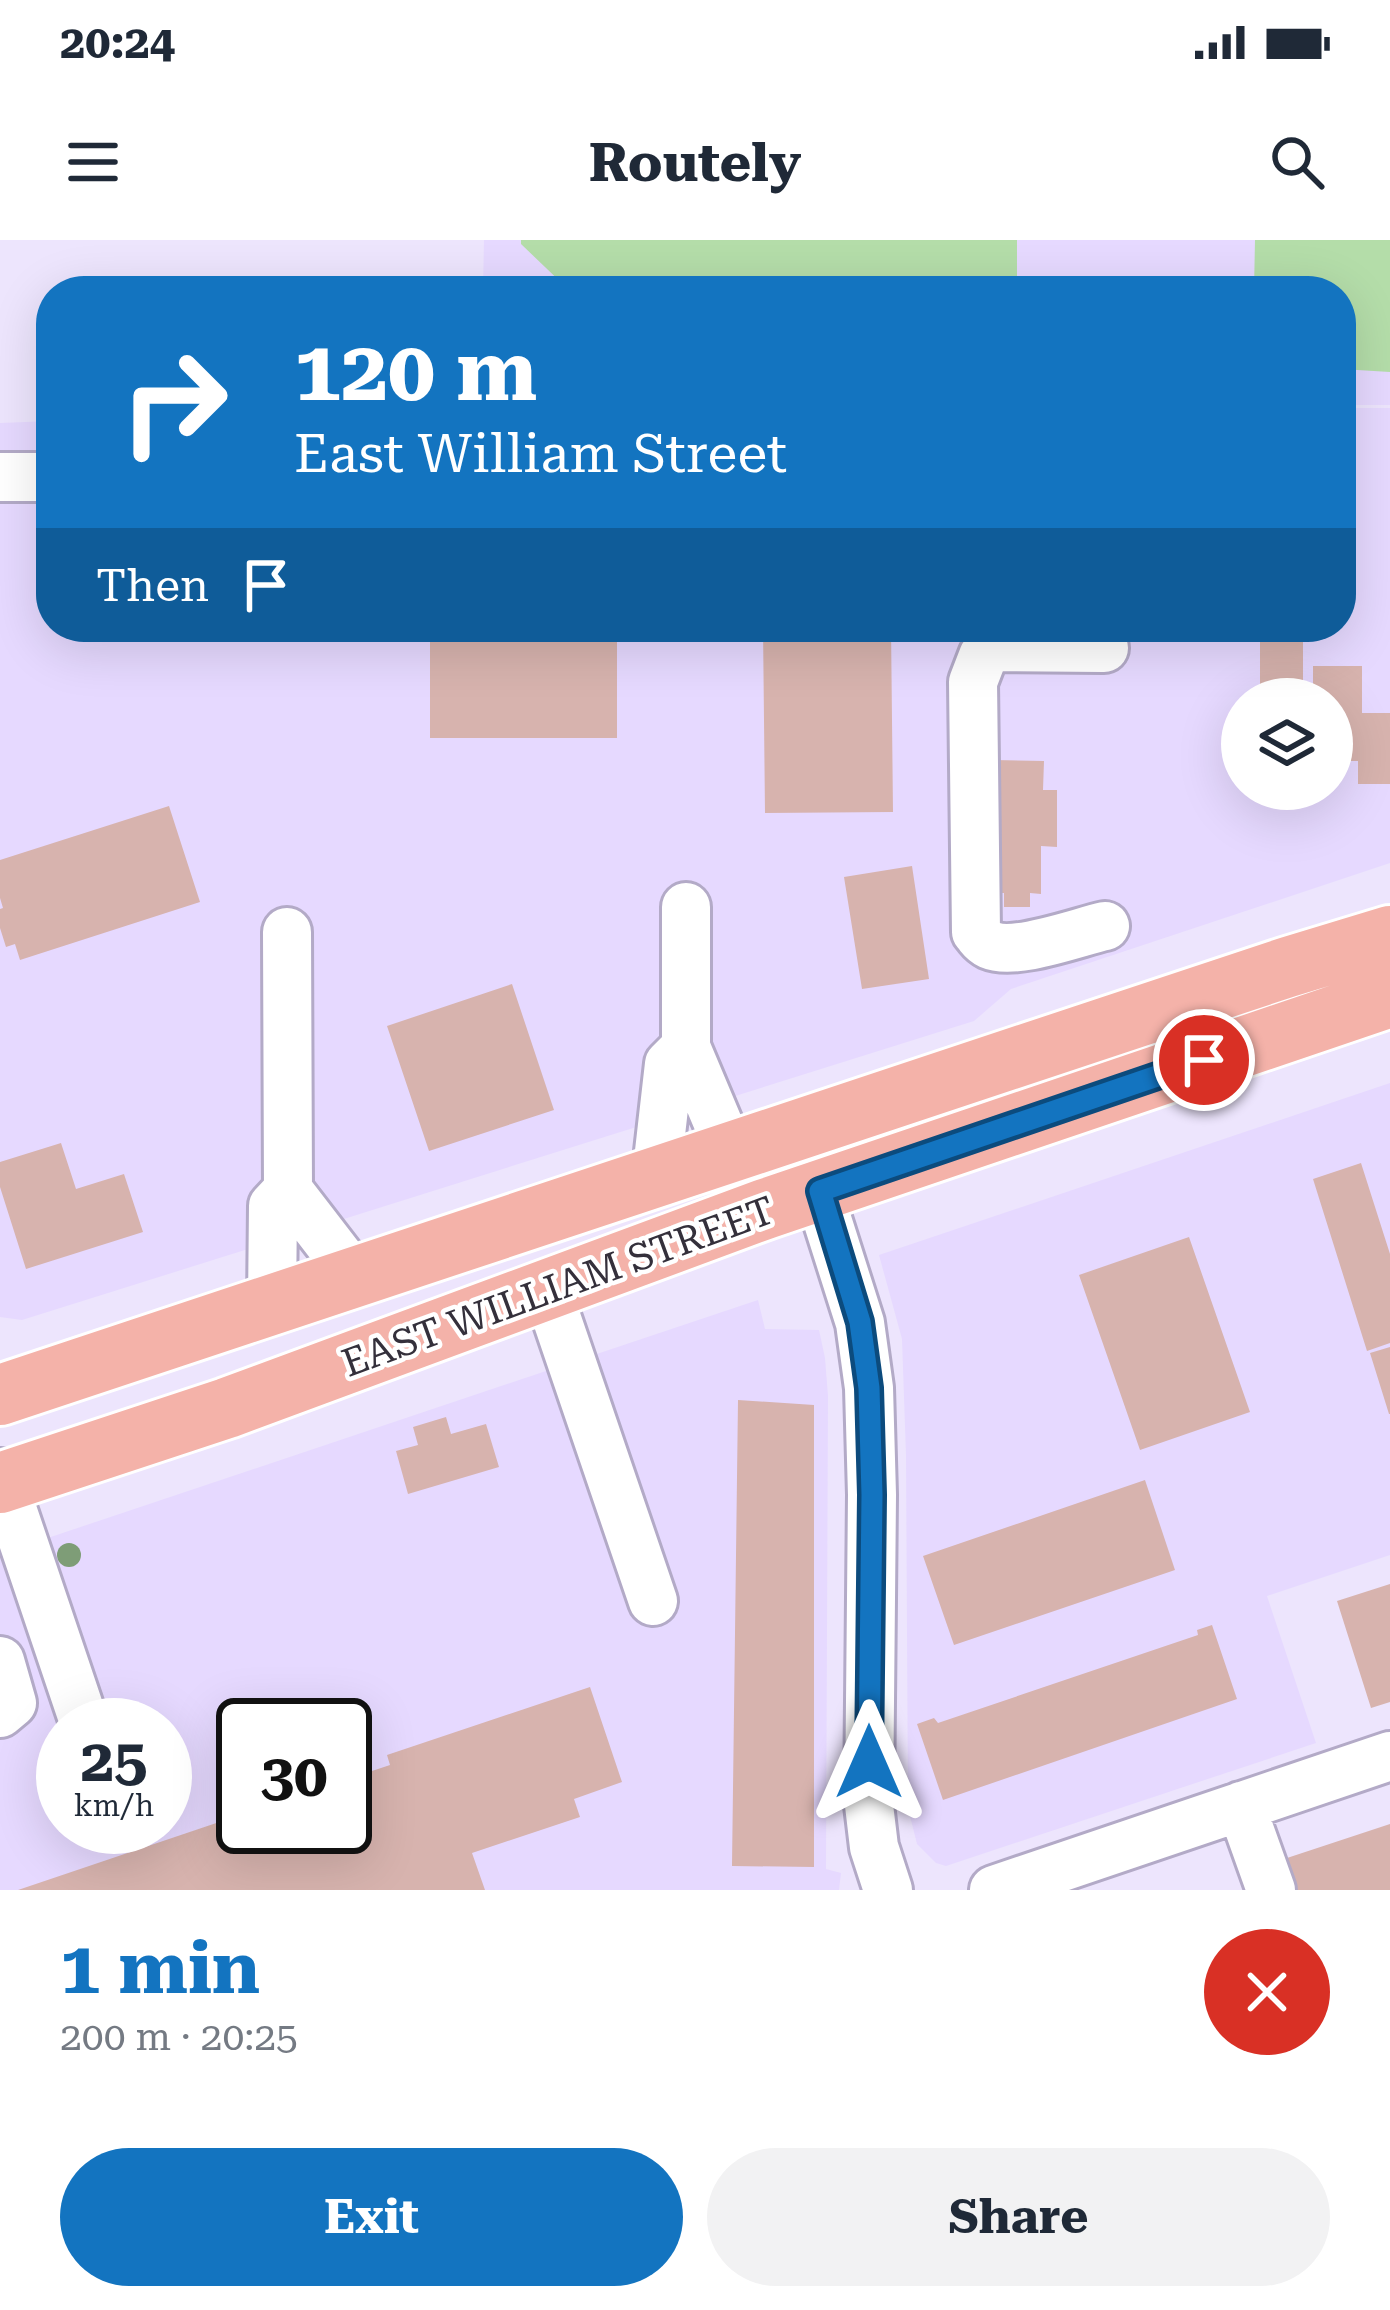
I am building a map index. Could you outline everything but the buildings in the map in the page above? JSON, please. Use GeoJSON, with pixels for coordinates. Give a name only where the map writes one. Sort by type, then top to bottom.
{"type":"FeatureCollection","features":[{"type":"Feature","properties":{"kind":"main road","name":"EAST WILLIAM STREET"},"geometry":{"type":"LineString","coordinates":[[0,1395],[1390,936]]}},
{"type":"Feature","properties":{"kind":"main road","name":"EAST WILLIAM STREET"},"geometry":{"type":"LineString","coordinates":[[1,1479],[227,1408],[820,1191],[1390,997]]}},
{"type":"Feature","properties":{"kind":"street"},"geometry":{"type":"LineString","coordinates":[[0,477],[36,477]]}},
{"type":"Feature","properties":{"kind":"street"},"geometry":{"type":"LineString","coordinates":[[1104,648],[996,647],[983,656],[973,682],[976,932],[985,943],[1014,948],[1105,926]]}},
{"type":"Feature","properties":{"kind":"street"},"geometry":{"type":"LineString","coordinates":[[686,907],[686,1048],[731,1154]]}},
{"type":"Feature","properties":{"kind":"street"},"geometry":{"type":"LineString","coordinates":[[286,932],[288,1190],[356,1277]]}},
{"type":"Feature","properties":{"kind":"street"},"geometry":{"type":"LineString","coordinates":[[656,1178],[668,1064],[686,1048]]}},
{"type":"Feature","properties":{"kind":"street"},"geometry":{"type":"LineString","coordinates":[[799,1131],[860,1322],[869,1388],[869,1805],[874,1847],[888,1890]]}},
{"type":"Feature","properties":{"kind":"street"},"geometry":{"type":"LineString","coordinates":[[272,1304],[273,1206],[288,1190]]}},
{"type":"Feature","properties":{"kind":"street"},"geometry":{"type":"LineString","coordinates":[[547,1290],[652,1601]]}},
{"type":"Feature","properties":{"kind":"street"},"geometry":{"type":"LineString","coordinates":[[1,1479],[76,1698]]}},
{"type":"Feature","properties":{"kind":"street"},"geometry":{"type":"LineString","coordinates":[[0,1661],[12,1703],[0,1713]]}},
{"type":"Feature","properties":{"kind":"street"},"geometry":{"type":"LineString","coordinates":[[994,1890],[1390,1756]]}},
{"type":"Feature","properties":{"kind":"street"},"geometry":{"type":"LineString","coordinates":[[1241,1806],[1271,1890]]}},
{"type":"Feature","properties":{"kind":"shaded area"},"geometry":{"type":"Polygon","coordinates":[[[484,240],[1390,240],[1390,405],[1356,405],[1356,276],[483,276],[484,240]]]}},
{"type":"Feature","properties":{"kind":"shaded area"},"geometry":{"type":"Polygon","coordinates":[[[1356,408],[1390,408],[1390,863],[1011,989],[974,1021],[22,1320],[0,1317],[0,423],[36,422],[36,642],[1356,642],[1356,408]]]}},
{"type":"Feature","properties":{"kind":"shaded area"},"geometry":{"type":"Polygon","coordinates":[[[1390,1083],[1390,1555],[1267,1596],[1316,1743],[946,1866],[936,1863],[917,1844],[908,1808],[902,1339],[879,1255],[1390,1083]]]}},
{"type":"Feature","properties":{"kind":"shaded area"},"geometry":{"type":"Polygon","coordinates":[[[758,1300],[765,1329],[819,1330],[828,1396],[826,1869],[841,1873],[839,1890],[0,1890],[0,1554],[758,1300]]]}},
{"type":"Feature","properties":{"kind":"green space"},"geometry":{"type":"Polygon","coordinates":[[[521,240],[1017,240],[1017,276],[554,276],[521,240]]]}},
{"type":"Feature","properties":{"kind":"green space"},"geometry":{"type":"Polygon","coordinates":[[[1255,240],[1390,240],[1390,372],[1356,370],[1356,276],[1254,276],[1255,240]]]}},
{"type":"Feature","properties":{"kind":"route"},"geometry":{"type":"LineString","coordinates":[[869,1762],[869,1388],[860,1322],[820,1191],[1204,1060]]}}]}
